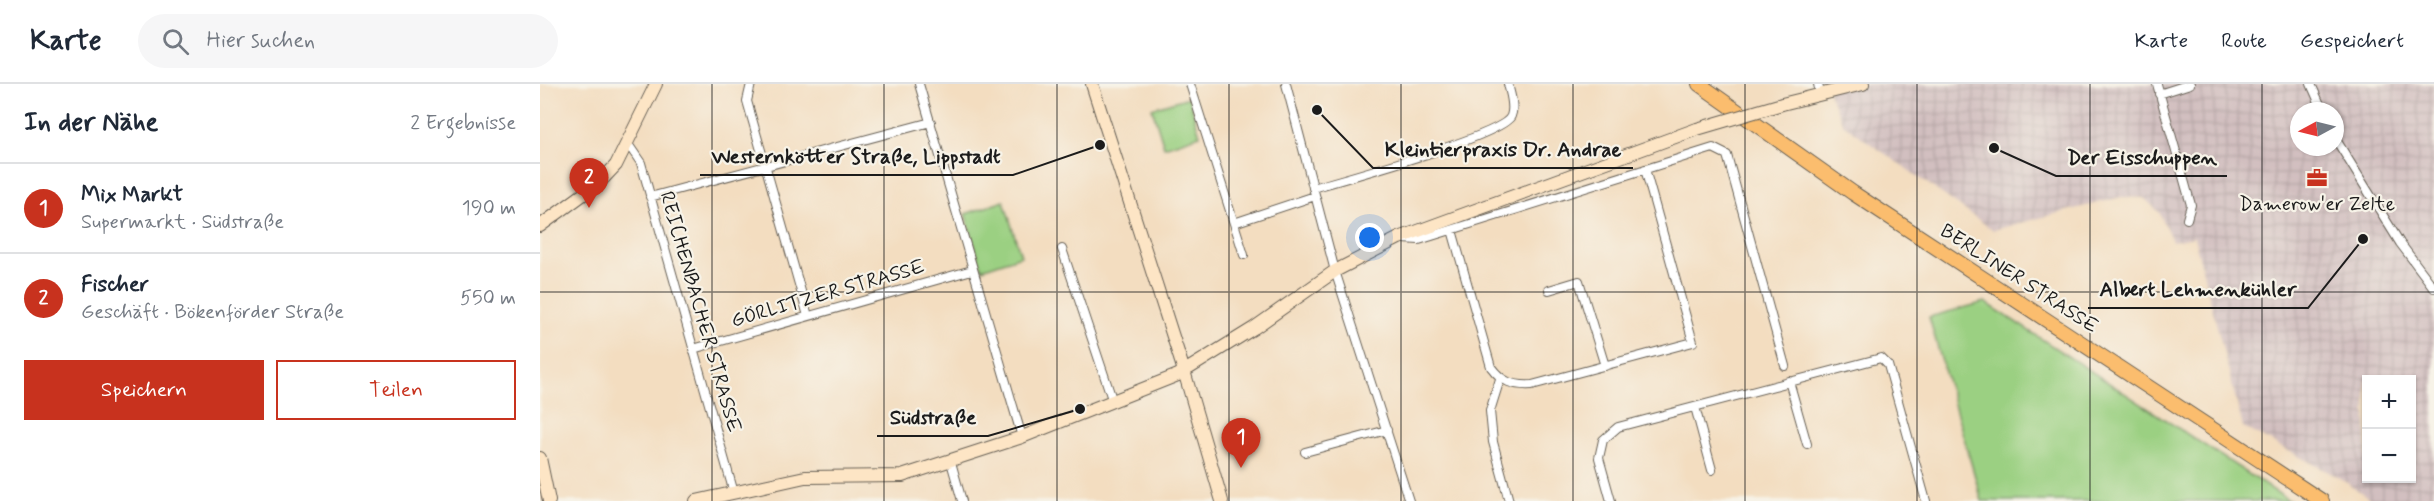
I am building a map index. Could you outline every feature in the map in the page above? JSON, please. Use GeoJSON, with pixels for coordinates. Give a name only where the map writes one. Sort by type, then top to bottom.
{"type":"FeatureCollection","features":[{"type":"Feature","properties":{"kind":"main road","name":"BERLINER STRASSE"},"geometry":{"type":"LineString","coordinates":[[1699,84],[1853,193],[2322,501]]}},
{"type":"Feature","properties":{"kind":"street"},"geometry":{"type":"LineString","coordinates":[[540,226],[600,182],[616,165],[656,84]]}},
{"type":"Feature","properties":{"kind":"street"},"geometry":{"type":"LineString","coordinates":[[750,84],[747,101],[808,316]]}},
{"type":"Feature","properties":{"kind":"street"},"geometry":{"type":"LineString","coordinates":[[919,84],[1022,437]]}},
{"type":"Feature","properties":{"kind":"street"},"geometry":{"type":"LineString","coordinates":[[1092,84],[1184,370],[1222,501]]}},
{"type":"Feature","properties":{"kind":"street"},"geometry":{"type":"LineString","coordinates":[[1190,84],[1244,255]]}},
{"type":"Feature","properties":{"kind":"street"},"geometry":{"type":"LineString","coordinates":[[1286,84],[1335,271],[1409,501]]}},
{"type":"Feature","properties":{"kind":"street"},"geometry":{"type":"LineString","coordinates":[[1234,223],[1503,125],[1512,116],[1513,102],[1508,84]]}},
{"type":"Feature","properties":{"kind":"street"},"geometry":{"type":"LineString","coordinates":[[696,501],[805,477],[902,476],[951,462],[1022,437],[1113,402],[1184,370],[1247,332],[1335,271],[1399,238],[1697,129],[1782,104],[1819,89],[1863,84]]}},
{"type":"Feature","properties":{"kind":"street"},"geometry":{"type":"LineString","coordinates":[[2157,84],[2191,204],[2187,219]]}},
{"type":"Feature","properties":{"kind":"street"},"geometry":{"type":"LineString","coordinates":[[2159,94],[2190,84]]}},
{"type":"Feature","properties":{"kind":"street"},"geometry":{"type":"LineString","coordinates":[[2311,84],[2319,102]]}},
{"type":"Feature","properties":{"kind":"street"},"geometry":{"type":"LineString","coordinates":[[650,197],[931,122]]}},
{"type":"Feature","properties":{"kind":"street","name":"REICHENBACHER STRASSE"},"geometry":{"type":"LineString","coordinates":[[628,144],[641,163],[734,493]]}},
{"type":"Feature","properties":{"kind":"street"},"geometry":{"type":"LineString","coordinates":[[1399,238],[1419,240],[1713,148],[1727,156],[1785,366]]}},
{"type":"Feature","properties":{"kind":"street"},"geometry":{"type":"LineString","coordinates":[[2344,153],[2400,243],[2434,288]]}},
{"type":"Feature","properties":{"kind":"street"},"geometry":{"type":"LineString","coordinates":[[1452,230],[1491,367],[1500,379],[1518,386],[1532,385],[1693,342],[1645,169]]}},
{"type":"Feature","properties":{"kind":"street"},"geometry":{"type":"LineString","coordinates":[[1062,249],[1113,402]]}},
{"type":"Feature","properties":{"kind":"street","name":"GÖRLITZER STRASSE"},"geometry":{"type":"LineString","coordinates":[[693,349],[972,270]]}},
{"type":"Feature","properties":{"kind":"street"},"geometry":{"type":"LineString","coordinates":[[1549,290],[1579,281],[1605,366]]}},
{"type":"Feature","properties":{"kind":"street"},"geometry":{"type":"LineString","coordinates":[[1611,501],[1599,458],[1603,440],[1618,427],[1881,358],[1888,365],[1926,501]]}},
{"type":"Feature","properties":{"kind":"street"},"geometry":{"type":"LineString","coordinates":[[1500,379],[1490,411],[1493,442],[1509,501]]}},
{"type":"Feature","properties":{"kind":"street"},"geometry":{"type":"LineString","coordinates":[[1789,381],[1806,444]]}},
{"type":"Feature","properties":{"kind":"street"},"geometry":{"type":"LineString","coordinates":[[1695,407],[1712,470]]}},
{"type":"Feature","properties":{"kind":"street"},"geometry":{"type":"LineString","coordinates":[[1305,452],[1387,430]]}},
{"type":"Feature","properties":{"kind":"street"},"geometry":{"type":"LineString","coordinates":[[540,458],[549,501]]}},
{"type":"Feature","properties":{"kind":"street"},"geometry":{"type":"LineString","coordinates":[[951,462],[962,501]]}},
{"type":"Feature","properties":{"kind":"shaded area"},"geometry":{"type":"Polygon","coordinates":[[[1825,84],[2434,84],[2434,501],[2374,501],[2338,477],[2243,427],[2194,237],[2172,241],[2159,212],[2144,198],[2121,197],[1993,230],[1843,124],[1825,84]]]}},
{"type":"Feature","properties":{"kind":"green space"},"geometry":{"type":"Polygon","coordinates":[[[1189,97],[1200,135],[1164,147],[1152,108],[1189,97]]]}},
{"type":"Feature","properties":{"kind":"green space"},"geometry":{"type":"Polygon","coordinates":[[[1004,201],[1021,256],[982,269],[965,214],[1004,201]]]}},
{"type":"Feature","properties":{"kind":"green space"},"geometry":{"type":"Polygon","coordinates":[[[1985,302],[2290,501],[1982,501],[1929,317],[1985,302]]]}},
{"type":"Feature","properties":{"kind":"place","name":"Kleintierpraxis Dr. Andrae"},"geometry":{"type":"Point","coordinates":[1317,110]}},
{"type":"Feature","properties":{"kind":"place","name":"Westernkötter Straße, Lippstadt"},"geometry":{"type":"Point","coordinates":[1100,145]}},
{"type":"Feature","properties":{"kind":"place","name":"Der Eisschuppen"},"geometry":{"type":"Point","coordinates":[1994,148]}},
{"type":"Feature","properties":{"kind":"place","name":"Damerow'er Zelte"},"geometry":{"type":"Point","coordinates":[2317,178]}},
{"type":"Feature","properties":{"kind":"place","name":"Fischer"},"geometry":{"type":"Point","coordinates":[589,208]}},
{"type":"Feature","properties":{"kind":"place","name":"Albert Lehmenkühler"},"geometry":{"type":"Point","coordinates":[2363,239]}},
{"type":"Feature","properties":{"kind":"place","name":"Südstraße"},"geometry":{"type":"Point","coordinates":[1080,409]}},
{"type":"Feature","properties":{"kind":"place","name":"Mix Markt"},"geometry":{"type":"Point","coordinates":[1241,468]}}]}
